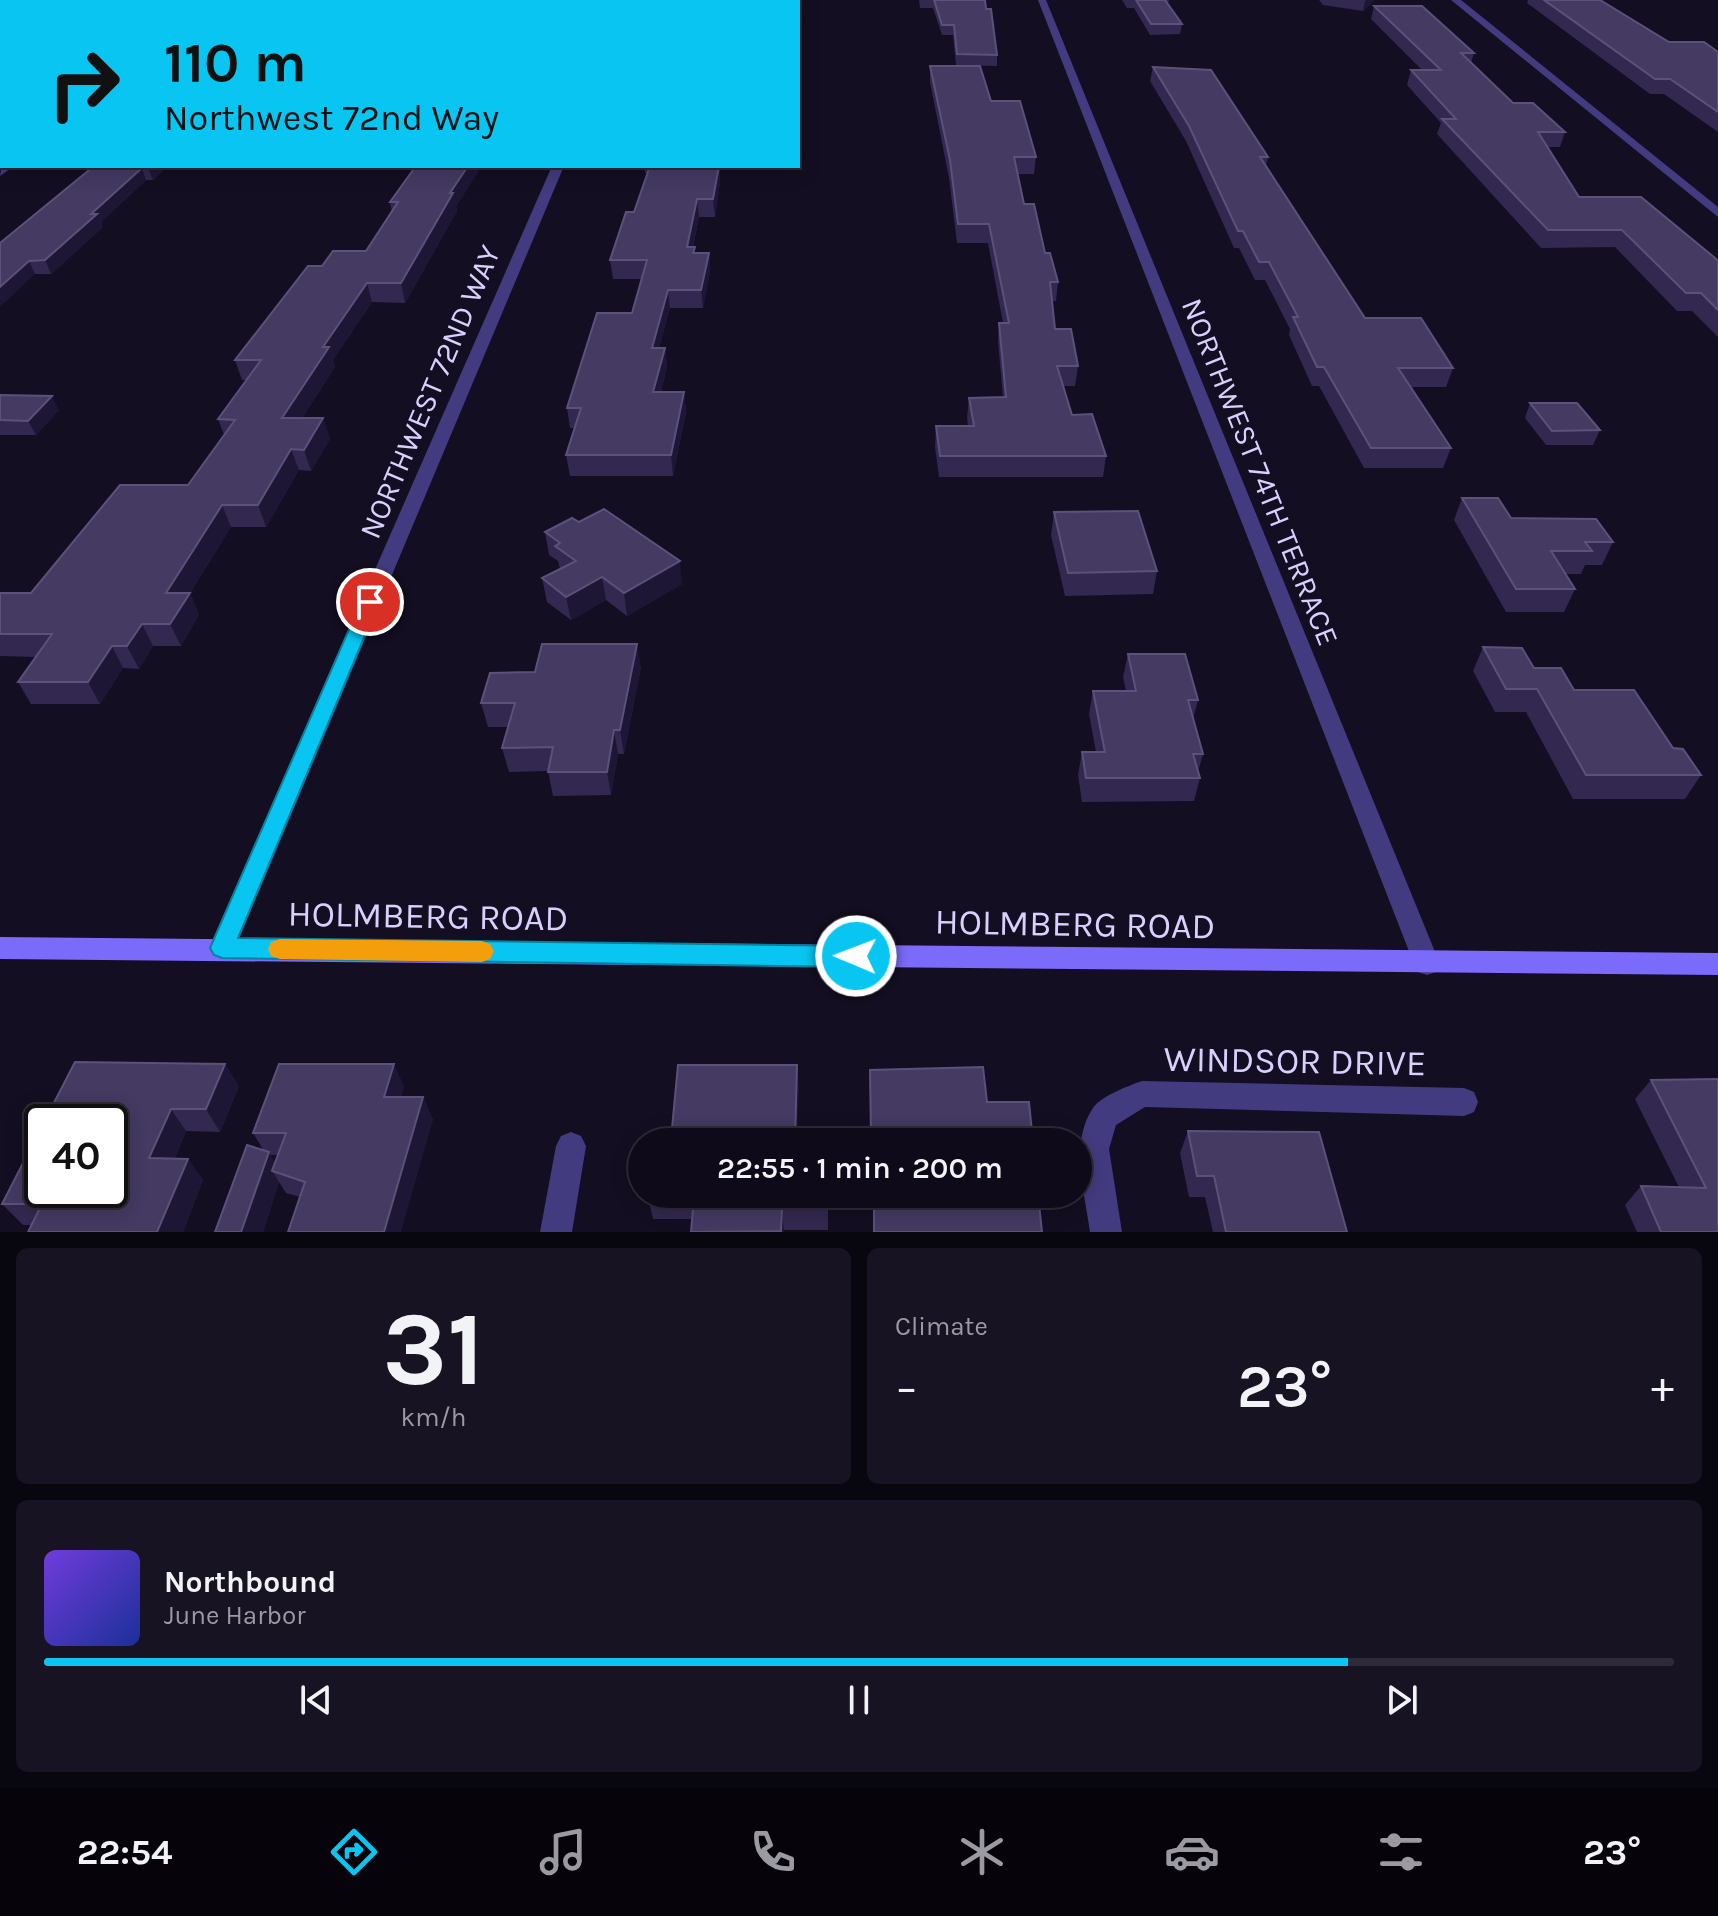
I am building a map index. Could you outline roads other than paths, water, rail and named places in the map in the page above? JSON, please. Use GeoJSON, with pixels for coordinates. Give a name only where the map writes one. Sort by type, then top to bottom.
{"type":"FeatureCollection","features":[{"type":"Feature","properties":{"kind":"street","name":"NORTHWEST 74TH TERRACE"},"geometry":{"type":"LineString","coordinates":[[1042,0],[1427,964]]}},
{"type":"Feature","properties":{"kind":"street"},"geometry":{"type":"LineString","coordinates":[[1455,0],[1718,213]]}},
{"type":"Feature","properties":{"kind":"street","name":"NORTHWEST 72ND WAY"},"geometry":{"type":"LineString","coordinates":[[222,948],[557,168]]}},
{"type":"Feature","properties":{"kind":"street","name":"HOLMBERG ROAD"},"geometry":{"type":"LineString","coordinates":[[0,948],[222,948],[1427,964],[1718,964]]}},
{"type":"Feature","properties":{"kind":"street","name":"WINDSOR DRIVE"},"geometry":{"type":"LineString","coordinates":[[1106,1232],[1094,1149],[1104,1116],[1142,1094],[1464,1102]]}},
{"type":"Feature","properties":{"kind":"street"},"geometry":{"type":"LineString","coordinates":[[556,1232],[571,1146]]}}]}
